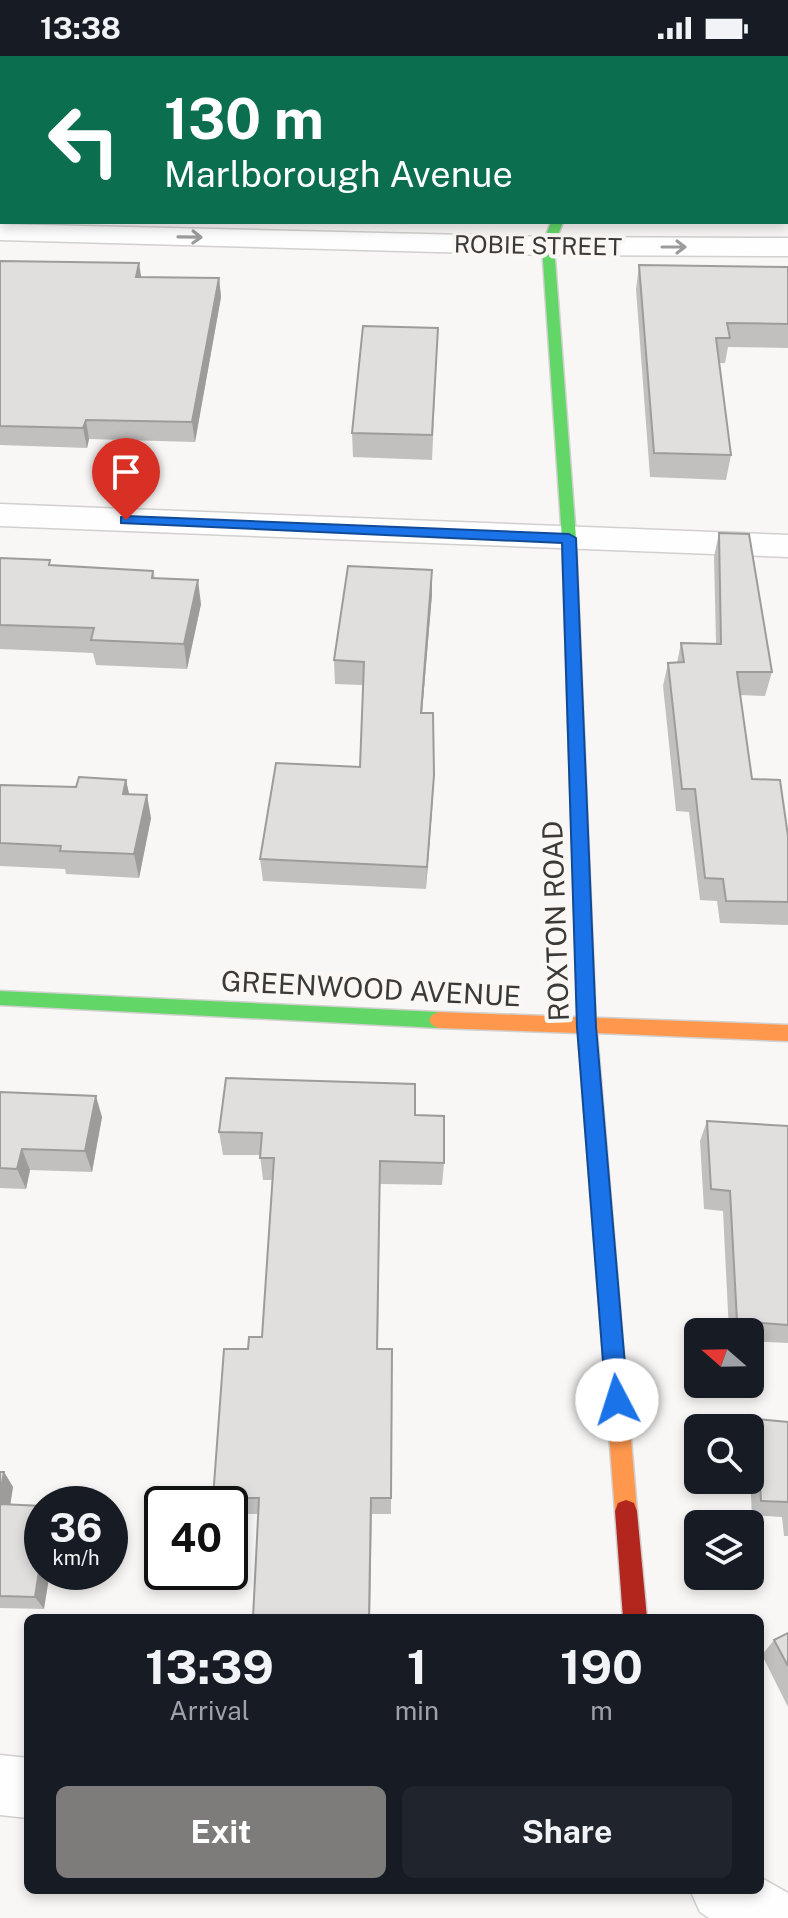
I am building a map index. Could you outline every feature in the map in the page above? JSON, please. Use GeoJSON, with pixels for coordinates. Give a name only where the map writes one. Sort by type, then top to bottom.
{"type":"FeatureCollection","features":[{"type":"Feature","properties":{"kind":"street","name":"ROBIE STREET"},"geometry":{"type":"LineString","coordinates":[[0,232],[552,234],[788,247]]}},
{"type":"Feature","properties":{"kind":"street","name":"ROXTON ROAD"},"geometry":{"type":"LineString","coordinates":[[552,234],[569,538],[587,1027],[635,1614]]}},
{"type":"Feature","properties":{"kind":"street"},"geometry":{"type":"LineString","coordinates":[[0,515],[788,546]]}},
{"type":"Feature","properties":{"kind":"street","name":"GREENWOOD AVENUE"},"geometry":{"type":"LineString","coordinates":[[0,998],[587,1027],[788,1033]]}},
{"type":"Feature","properties":{"kind":"street"},"geometry":{"type":"LineString","coordinates":[[0,1785],[24,1788]]}},
{"type":"Feature","properties":{"kind":"street"},"geometry":{"type":"LineString","coordinates":[[729,1894],[770,1918]]}},
{"type":"Feature","properties":{"kind":"building"},"geometry":{"type":"Polygon","coordinates":[[[0,261],[139,263],[136,277],[219,278],[192,422],[86,420],[83,428],[0,426],[0,261]]]}},
{"type":"Feature","properties":{"kind":"building"},"geometry":{"type":"Polygon","coordinates":[[[639,265],[788,267],[788,324],[727,323],[730,338],[716,338],[731,455],[654,453],[639,265]]]}},
{"type":"Feature","properties":{"kind":"building"},"geometry":{"type":"Polygon","coordinates":[[[363,326],[438,328],[432,435],[352,433],[363,326]]]}},
{"type":"Feature","properties":{"kind":"building"},"geometry":{"type":"Polygon","coordinates":[[[719,533],[749,534],[772,672],[737,672],[752,779],[780,780],[788,836],[788,902],[726,901],[723,879],[705,878],[695,789],[682,789],[668,663],[684,662],[681,643],[721,644],[719,533]]]}},
{"type":"Feature","properties":{"kind":"building"},"geometry":{"type":"Polygon","coordinates":[[[0,558],[50,560],[49,565],[153,571],[152,578],[198,580],[184,644],[91,640],[94,628],[0,625],[0,558]]]}},
{"type":"Feature","properties":{"kind":"building"},"geometry":{"type":"Polygon","coordinates":[[[348,566],[432,570],[421,713],[433,713],[434,775],[427,867],[260,859],[276,763],[360,767],[364,662],[334,660],[348,566]]]}},
{"type":"Feature","properties":{"kind":"building"},"geometry":{"type":"Polygon","coordinates":[[[79,777],[126,780],[123,794],[147,795],[134,854],[60,851],[61,846],[0,843],[0,785],[76,787],[79,777]]]}},
{"type":"Feature","properties":{"kind":"building"},"geometry":{"type":"Polygon","coordinates":[[[226,1078],[415,1084],[415,1115],[444,1116],[444,1163],[380,1161],[377,1349],[392,1349],[391,1498],[371,1498],[369,1614],[253,1614],[259,1498],[248,1498],[248,1486],[214,1486],[224,1349],[248,1349],[249,1337],[262,1337],[274,1158],[260,1158],[262,1133],[219,1132],[226,1078]]]}},
{"type":"Feature","properties":{"kind":"building"},"geometry":{"type":"Polygon","coordinates":[[[0,1092],[96,1096],[85,1151],[22,1149],[17,1169],[0,1168],[0,1092]]]}},
{"type":"Feature","properties":{"kind":"building"},"geometry":{"type":"Polygon","coordinates":[[[707,1121],[788,1126],[788,1325],[764,1323],[764,1318],[737,1318],[730,1191],[711,1189],[707,1121]]]}},
{"type":"Feature","properties":{"kind":"building"},"geometry":{"type":"Polygon","coordinates":[[[764,1420],[788,1422],[788,1502],[761,1501],[761,1494],[764,1494],[764,1420]]]}},
{"type":"Feature","properties":{"kind":"building"},"geometry":{"type":"Polygon","coordinates":[[[0,1472],[4,1472],[0,1493],[0,1472]]]}},
{"type":"Feature","properties":{"kind":"building"},"geometry":{"type":"Polygon","coordinates":[[[0,1504],[24,1505],[24,1590],[36,1590],[35,1597],[0,1596],[0,1504]]]}},
{"type":"Feature","properties":{"kind":"building"},"geometry":{"type":"Polygon","coordinates":[[[788,1633],[788,1666],[774,1640],[788,1633]]]}},
{"type":"Feature","properties":{"kind":"traffic: fast"},"geometry":{"type":"LineString","coordinates":[[556,224],[548,246],[569,538],[587,1026]]}},
{"type":"Feature","properties":{"kind":"traffic: fast"},"geometry":{"type":"LineString","coordinates":[[0,998],[438,1020]]}},
{"type":"Feature","properties":{"kind":"traffic: slow"},"geometry":{"type":"LineString","coordinates":[[438,1020],[788,1033]]}},
{"type":"Feature","properties":{"kind":"traffic: slow"},"geometry":{"type":"LineString","coordinates":[[587,1026],[626,1511]]}},
{"type":"Feature","properties":{"kind":"traffic: jam"},"geometry":{"type":"LineString","coordinates":[[626,1511],[635,1614]]}},
{"type":"Feature","properties":{"kind":"route"},"geometry":{"type":"LineString","coordinates":[[126,520],[569,538],[587,1027],[617,1400]]}}]}
